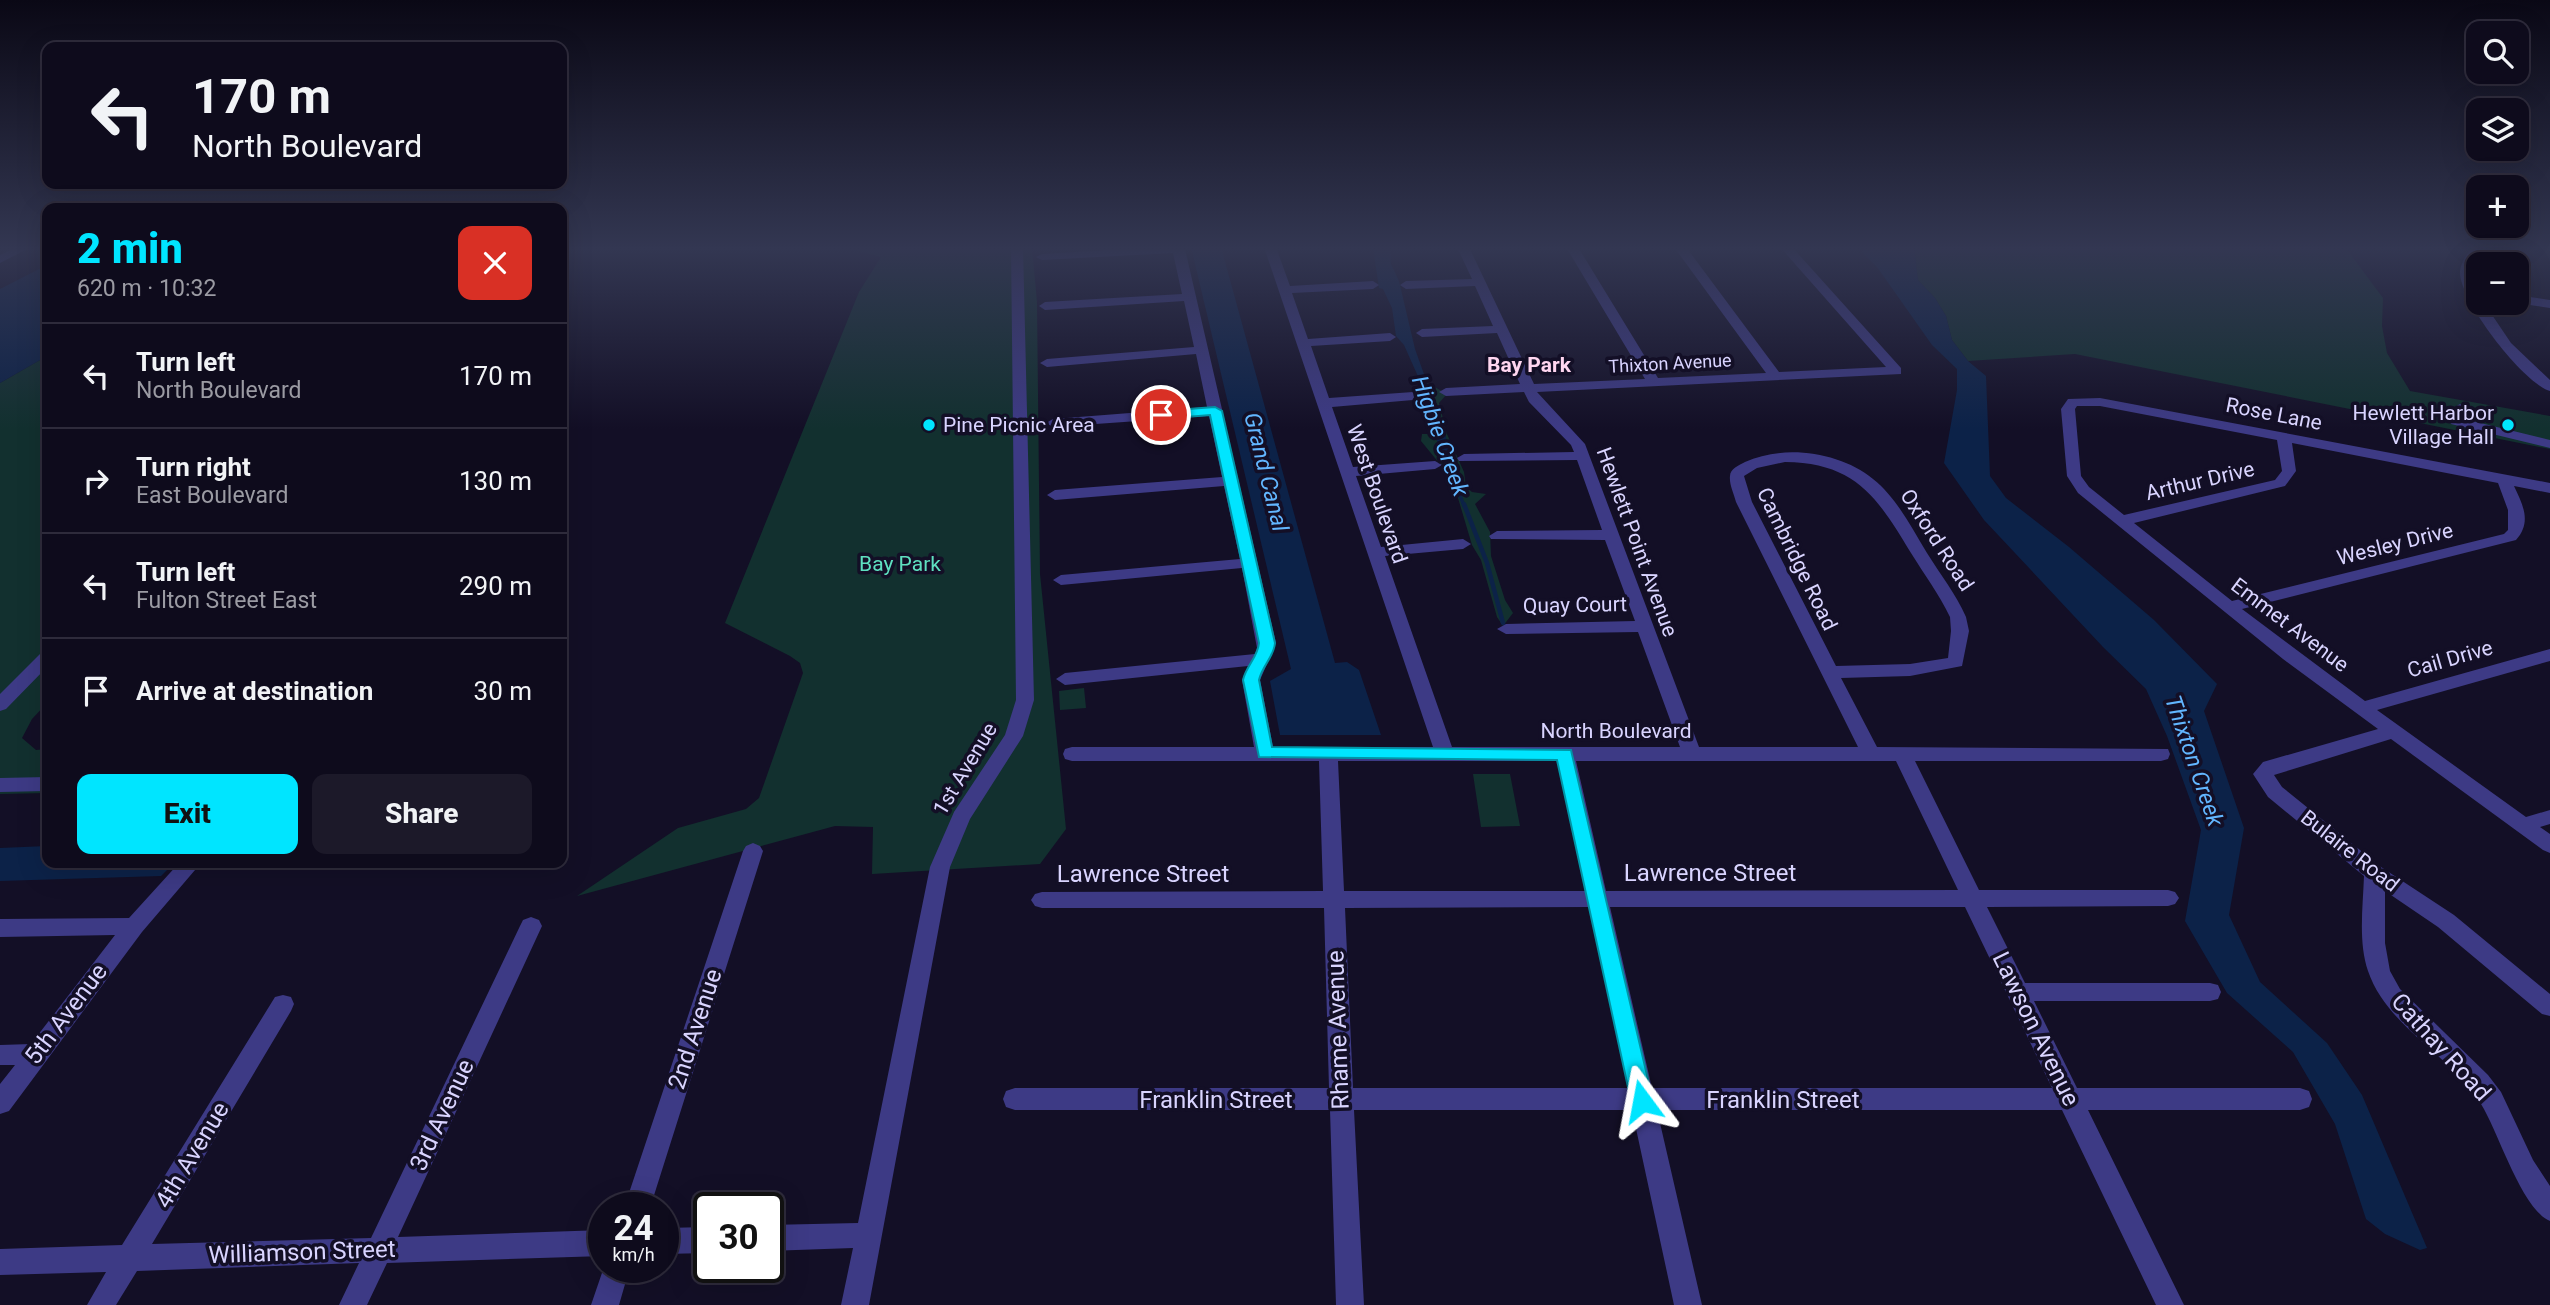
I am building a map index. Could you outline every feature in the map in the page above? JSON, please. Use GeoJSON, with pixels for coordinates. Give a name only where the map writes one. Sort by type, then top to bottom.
{"type":"FeatureCollection","features":[{"type":"Feature","properties":{"kind":"street","name":"1st Avenue"},"geometry":{"type":"LineString","coordinates":[[855,1305],[940,867],[961,817],[1014,736],[1025,700],[1018,308]]}},
{"type":"Feature","properties":{"kind":"street"},"geometry":{"type":"LineString","coordinates":[[1192,308],[1267,643],[1266,652],[1253,671],[1251,680],[1265,753]]}},
{"type":"Feature","properties":{"kind":"street","name":"West Boulevard"},"geometry":{"type":"LineString","coordinates":[[1291,308],[1445,754]]}},
{"type":"Feature","properties":{"kind":"street","name":"Hewlett Point Avenue"},"geometry":{"type":"LineString","coordinates":[[1491,308],[1540,408],[1575,438],[1692,754]]}},
{"type":"Feature","properties":{"kind":"street"},"geometry":{"type":"LineString","coordinates":[[1609,308],[1654,383]]}},
{"type":"Feature","properties":{"kind":"street"},"geometry":{"type":"LineString","coordinates":[[1724,308],[1776,377]]}},
{"type":"Feature","properties":{"kind":"street","name":"Thixton Avenue"},"geometry":{"type":"LineString","coordinates":[[1446,392],[1896,371],[1840,308]]}},
{"type":"Feature","properties":{"kind":"street"},"geometry":{"type":"LineString","coordinates":[[2484,315],[2502,343],[2550,387]]}},
{"type":"Feature","properties":{"kind":"street"},"geometry":{"type":"LineString","coordinates":[[1422,333],[1501,329]]}},
{"type":"Feature","properties":{"kind":"street"},"geometry":{"type":"LineString","coordinates":[[1303,343],[1390,337]]}},
{"type":"Feature","properties":{"kind":"street"},"geometry":{"type":"LineString","coordinates":[[1046,363],[1201,350]]}},
{"type":"Feature","properties":{"kind":"street"},"geometry":{"type":"LineString","coordinates":[[1324,403],[1413,396]]}},
{"type":"Feature","properties":{"kind":"street","name":"Rose Lane"},"geometry":{"type":"LineString","coordinates":[[2073,402],[2101,402],[2550,488]]}},
{"type":"Feature","properties":{"kind":"street","name":"Emmet Avenue"},"geometry":{"type":"LineString","coordinates":[[2073,402],[2068,409],[2074,476],[2083,491],[2228,607],[2392,732],[2550,845]]}},
{"type":"Feature","properties":{"kind":"street"},"geometry":{"type":"LineString","coordinates":[[2460,408],[2456,421],[2550,444]]}},
{"type":"Feature","properties":{"kind":"street"},"geometry":{"type":"LineString","coordinates":[[1053,423],[1215,411]]}},
{"type":"Feature","properties":{"kind":"street","name":"Arthur Drive"},"geometry":{"type":"LineString","coordinates":[[2120,521],[2280,483],[2289,471],[2284,437]]}},
{"type":"Feature","properties":{"kind":"street"},"geometry":{"type":"LineString","coordinates":[[1464,458],[1583,456]]}},
{"type":"Feature","properties":{"kind":"street","name":"Cambridge Road"},"geometry":{"type":"LineString","coordinates":[[1842,459],[1772,459],[1746,466],[1737,476],[1744,502],[1871,754]]}},
{"type":"Feature","properties":{"kind":"street","name":"Oxford Road"},"geometry":{"type":"LineString","coordinates":[[1830,672],[1910,670],[1956,662],[1960,631],[1955,610],[1883,498],[1842,459]]}},
{"type":"Feature","properties":{"kind":"street"},"geometry":{"type":"LineString","coordinates":[[1348,472],[1435,465]]}},
{"type":"Feature","properties":{"kind":"street","name":"Wesley Drive"},"geometry":{"type":"LineString","coordinates":[[2228,607],[2510,537],[2517,532],[2520,523],[2504,479]]}},
{"type":"Feature","properties":{"kind":"street"},"geometry":{"type":"LineString","coordinates":[[1055,495],[1231,481]]}},
{"type":"Feature","properties":{"kind":"street"},"geometry":{"type":"LineString","coordinates":[[1497,536],[1612,534]]}},
{"type":"Feature","properties":{"kind":"street"},"geometry":{"type":"LineString","coordinates":[[1375,552],[1464,544]]}},
{"type":"Feature","properties":{"kind":"street"},"geometry":{"type":"LineString","coordinates":[[1061,580],[1249,563]]}},
{"type":"Feature","properties":{"kind":"street","name":"Quay Court"},"geometry":{"type":"LineString","coordinates":[[1506,629],[1645,626]]}},
{"type":"Feature","properties":{"kind":"street","name":"Cail Drive"},"geometry":{"type":"LineString","coordinates":[[2362,708],[2550,655]]}},
{"type":"Feature","properties":{"kind":"street"},"geometry":{"type":"LineString","coordinates":[[1065,679],[1261,659]]}},
{"type":"Feature","properties":{"kind":"street"},"geometry":{"type":"LineString","coordinates":[[0,705],[42,662]]}},
{"type":"Feature","properties":{"kind":"street","name":"Bulaire Road"},"geometry":{"type":"LineString","coordinates":[[2392,732],[2270,767],[2263,774],[2275,792],[2374,873],[2446,921],[2550,1006]]}},
{"type":"Feature","properties":{"kind":"street","name":"North Boulevard"},"geometry":{"type":"LineString","coordinates":[[1072,754],[2161,754]]}},
{"type":"Feature","properties":{"kind":"street","name":"Rhame Avenue"},"geometry":{"type":"LineString","coordinates":[[1328,754],[1350,1305]]}},
{"type":"Feature","properties":{"kind":"street"},"geometry":{"type":"LineString","coordinates":[[1565,754],[1688,1305]]}},
{"type":"Feature","properties":{"kind":"street","name":"Lawson Avenue"},"geometry":{"type":"LineString","coordinates":[[1902,754],[2170,1305]]}},
{"type":"Feature","properties":{"kind":"street"},"geometry":{"type":"LineString","coordinates":[[0,785],[42,784]]}},
{"type":"Feature","properties":{"kind":"street"},"geometry":{"type":"LineString","coordinates":[[2524,825],[2550,817]]}},
{"type":"Feature","properties":{"kind":"street","name":"2nd Avenue"},"geometry":{"type":"LineString","coordinates":[[642,1192],[753,851]]}},
{"type":"Feature","properties":{"kind":"street","name":"5th Avenue"},"geometry":{"type":"LineString","coordinates":[[0,1103],[134,926],[186,868]]}},
{"type":"Feature","properties":{"kind":"street","name":"Cathay Road"},"geometry":{"type":"LineString","coordinates":[[2374,873],[2374,943],[2379,971],[2392,996],[2480,1082],[2492,1100],[2524,1168],[2550,1209]]}},
{"type":"Feature","properties":{"kind":"street","name":"Lawrence Street"},"geometry":{"type":"LineString","coordinates":[[1042,900],[2168,898]]}},
{"type":"Feature","properties":{"kind":"street"},"geometry":{"type":"LineString","coordinates":[[0,928],[134,926]]}},
{"type":"Feature","properties":{"kind":"street","name":"3rd Avenue"},"geometry":{"type":"LineString","coordinates":[[353,1305],[531,926]]}},
{"type":"Feature","properties":{"kind":"street"},"geometry":{"type":"LineString","coordinates":[[2018,992],[2210,992]]}},
{"type":"Feature","properties":{"kind":"street","name":"4th Avenue"},"geometry":{"type":"LineString","coordinates":[[102,1305],[283,1004]]}},
{"type":"Feature","properties":{"kind":"street"},"geometry":{"type":"LineString","coordinates":[[0,1055],[35,1054]]}},
{"type":"Feature","properties":{"kind":"street","name":"Franklin Street"},"geometry":{"type":"LineString","coordinates":[[1015,1099],[2300,1099]]}},
{"type":"Feature","properties":{"kind":"street"},"geometry":{"type":"LineString","coordinates":[[784,1238],[869,1236]]}},
{"type":"Feature","properties":{"kind":"street","name":"Williamson Street"},"geometry":{"type":"LineString","coordinates":[[0,1262],[588,1243]]}},
{"type":"Feature","properties":{"kind":"street"},"geometry":{"type":"LineString","coordinates":[[605,1305],[612,1283]]}},
{"type":"Feature","properties":{"kind":"green space","name":"Bay Park"},"geometry":{"type":"Polygon","coordinates":[[[853,308],[1037,308],[1040,574],[1066,829],[1040,864],[872,874],[873,827],[835,826],[577,896],[678,828],[746,809],[759,798],[803,673],[800,663],[790,656],[725,623],[853,308]]]}},
{"type":"Feature","properties":{"kind":"green space"},"geometry":{"type":"Polygon","coordinates":[[[1941,308],[2383,308],[2382,326],[2387,353],[2410,391],[2550,416],[2550,449],[2075,354],[1968,361],[1952,340],[1941,308]]]}},
{"type":"Feature","properties":{"kind":"green space"},"geometry":{"type":"Polygon","coordinates":[[[42,359],[42,708],[32,719],[22,738],[36,750],[42,749],[42,793],[0,794],[0,383],[42,359]]]}},
{"type":"Feature","properties":{"kind":"green space"},"geometry":{"type":"Polygon","coordinates":[[[1426,382],[1447,394],[1439,403],[1447,434],[1464,472],[1466,487],[1472,492],[1486,494],[1475,504],[1490,532],[1491,556],[1505,600],[1513,613],[1503,626],[1497,617],[1481,560],[1472,545],[1458,498],[1444,469],[1421,441],[1422,434],[1434,434],[1454,480],[1445,433],[1426,382]]]}},
{"type":"Feature","properties":{"kind":"green space"},"geometry":{"type":"Polygon","coordinates":[[[1084,688],[1086,708],[1060,710],[1059,691],[1084,688]]]}},
{"type":"Feature","properties":{"kind":"green space"},"geometry":{"type":"Polygon","coordinates":[[[1473,774],[1510,774],[1520,826],[1481,827],[1473,774]]]}},
{"type":"Feature","properties":{"kind":"water"},"geometry":{"type":"Polygon","coordinates":[[[0,308],[42,308],[42,359],[0,383],[0,308]]]}},
{"type":"Feature","properties":{"kind":"water","name":"Grand Canal"},"geometry":{"type":"Polygon","coordinates":[[[1205,308],[1238,308],[1335,663],[1347,662],[1359,670],[1381,735],[1280,735],[1270,681],[1291,669],[1205,308]]]}},
{"type":"Feature","properties":{"kind":"water"},"geometry":{"type":"Polygon","coordinates":[[[1392,308],[1405,308],[1415,349],[1445,433],[1455,482],[1441,453],[1422,394],[1425,392],[1404,345],[1396,336],[1392,308]]]}},
{"type":"Feature","properties":{"kind":"water","name":"Thixton Creek"},"geometry":{"type":"Polygon","coordinates":[[[1906,308],[1941,308],[1952,340],[1968,361],[1986,376],[1990,476],[2006,498],[2069,547],[2154,620],[2217,684],[2204,711],[2244,828],[2229,915],[2260,982],[2327,1043],[2362,1095],[2427,1248],[2420,1250],[2385,1234],[2366,1219],[2335,1124],[2293,1052],[2227,993],[2185,921],[2201,830],[2167,736],[2146,689],[1984,520],[1944,463],[1957,390],[1957,369],[1932,345],[1906,308]]]}},
{"type":"Feature","properties":{"kind":"water"},"geometry":{"type":"Polygon","coordinates":[[[42,846],[42,868],[169,868],[161,876],[0,881],[0,848],[42,846]]]}},
{"type":"Feature","properties":{"kind":"waterway","name":"Higbie Creek"},"geometry":{"type":"LineString","coordinates":[[1454,479],[1464,506]]}},
{"type":"Feature","properties":{"kind":"waterway","name":"Higbie Creek"},"geometry":{"type":"LineString","coordinates":[[1464,504],[1487,563],[1503,623]]}},
{"type":"Feature","properties":{"kind":"place","name":"Pine Picnic Area"},"geometry":{"type":"Point","coordinates":[929,425]}},
{"type":"Feature","properties":{"kind":"place","name":"Hewlett Harbor Village Hall"},"geometry":{"type":"Point","coordinates":[2508,425]}},
{"type":"Feature","properties":{"kind":"district","name":"Bay Park"},"geometry":{"type":"Point","coordinates":[1529,365]}},
{"type":"Feature","properties":{"kind":"route"},"geometry":{"type":"LineString","coordinates":[[1161,415],[1215,411],[1267,643],[1266,652],[1253,671],[1251,680],[1265,753],[1565,754],[1642,1101]]}}]}
